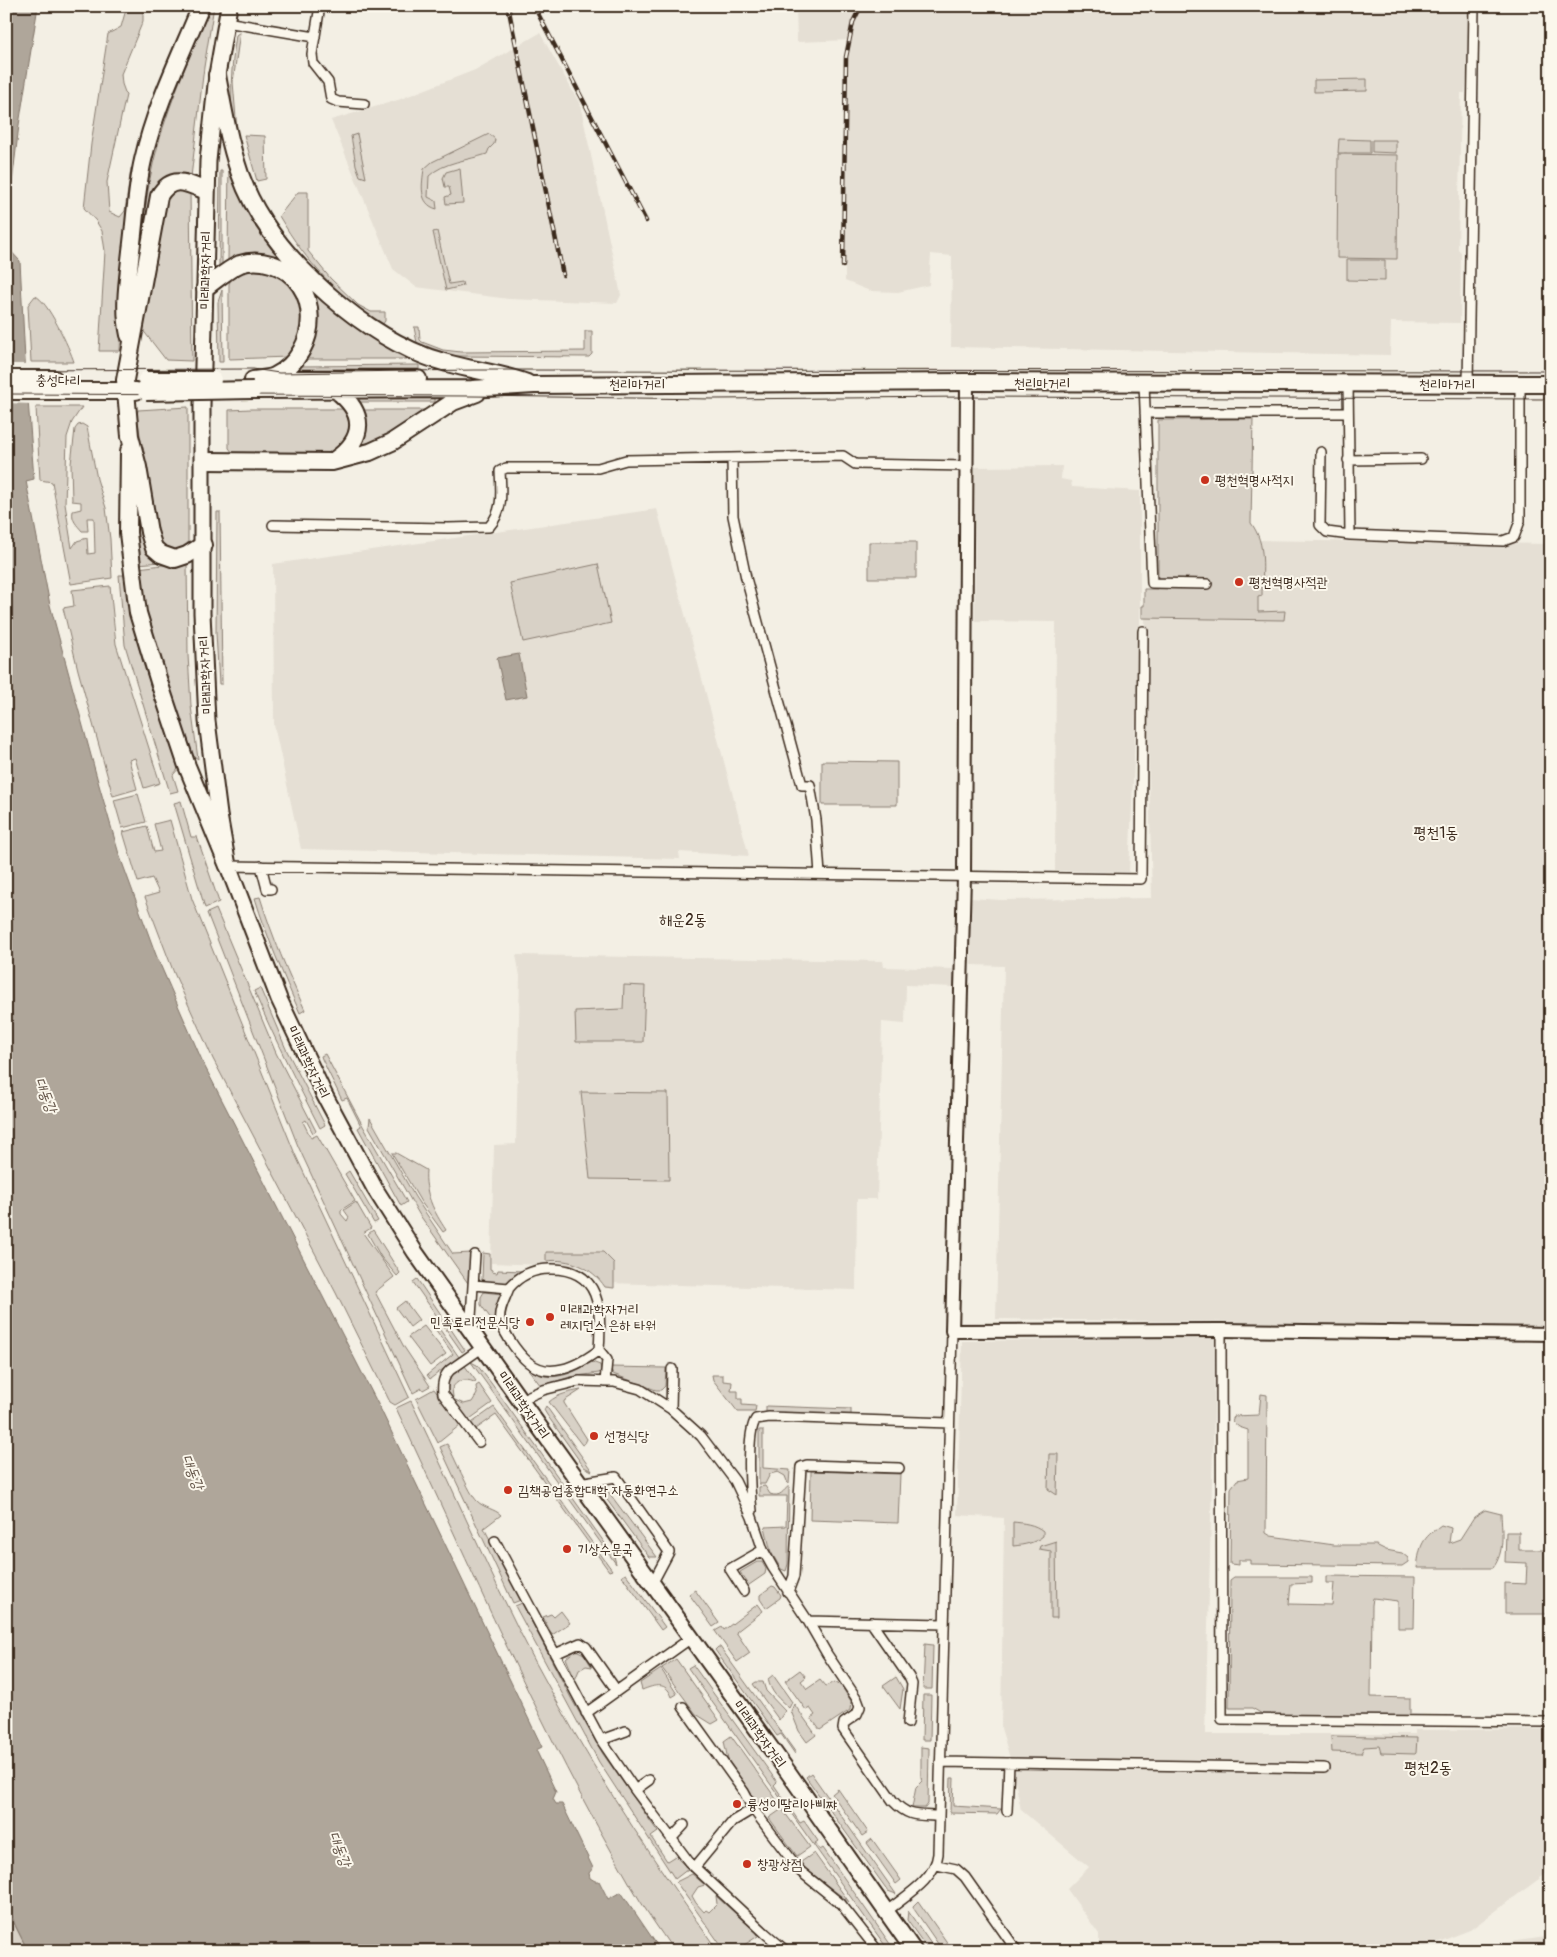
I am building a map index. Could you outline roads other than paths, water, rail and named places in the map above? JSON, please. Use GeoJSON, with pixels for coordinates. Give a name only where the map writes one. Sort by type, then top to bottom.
{"type":"FeatureCollection","features":[{"type":"Feature","properties":{"kind":"highway"},"geometry":{"type":"LineString","coordinates":[[132,347],[126,318],[126,295],[138,187],[143,161],[158,110],[201,6]]}},
{"type":"Feature","properties":{"kind":"highway"},"geometry":{"type":"LineString","coordinates":[[217,75],[230,139],[240,175],[250,196],[279,242],[313,278],[358,319],[406,348],[458,366],[501,374],[534,385]]}},
{"type":"Feature","properties":{"kind":"highway"},"geometry":{"type":"LineString","coordinates":[[203,545],[187,555],[174,559],[160,554],[154,548],[149,532],[138,467],[118,385],[132,347],[159,196],[166,185],[174,182],[188,183],[206,191]]}},
{"type":"Feature","properties":{"kind":"highway"},"geometry":{"type":"LineString","coordinates":[[6,391],[118,385],[253,385],[274,376],[290,365],[304,344],[310,321],[310,308],[302,287],[295,278],[279,267],[268,263],[251,262],[241,264],[230,270],[205,288]]}},
{"type":"Feature","properties":{"kind":"highway","name":"천리마거리"},"geometry":{"type":"LineString","coordinates":[[253,385],[360,378],[477,379],[534,385]]}},
{"type":"Feature","properties":{"kind":"highway","name":"충성다리"},"geometry":{"type":"LineString","coordinates":[[6,379],[118,385]]}},
{"type":"Feature","properties":{"kind":"highway","name":"천리마거리"},"geometry":{"type":"LineString","coordinates":[[253,385],[336,390],[472,389],[534,385],[967,382],[1551,384]]}},
{"type":"Feature","properties":{"kind":"highway"},"geometry":{"type":"LineString","coordinates":[[203,460],[332,462],[370,452],[392,442],[453,402],[478,393],[534,385]]}},
{"type":"Feature","properties":{"kind":"highway"},"geometry":{"type":"LineString","coordinates":[[332,462],[352,445],[358,427],[354,409],[336,390]]}},
{"type":"Feature","properties":{"kind":"highway"},"geometry":{"type":"LineString","coordinates":[[130,436],[128,533],[138,614],[187,766],[228,866]]}},
{"type":"Feature","properties":{"kind":"main road","name":"미래과학자거리"},"geometry":{"type":"LineString","coordinates":[[229,6],[217,75],[206,191],[202,613],[207,721],[219,815],[228,866],[279,999],[325,1096],[375,1189],[415,1252],[914,1951]]}},
{"type":"Feature","properties":{"kind":"street"},"geometry":{"type":"LineString","coordinates":[[320,6],[312,54],[313,63],[328,82],[331,99],[338,102],[364,104]]}},
{"type":"Feature","properties":{"kind":"street"},"geometry":{"type":"LineString","coordinates":[[1468,384],[1474,6]]}},
{"type":"Feature","properties":{"kind":"street"},"geometry":{"type":"LineString","coordinates":[[226,22],[315,37]]}},
{"type":"Feature","properties":{"kind":"street"},"geometry":{"type":"LineString","coordinates":[[886,1912],[930,1876],[936,1865],[964,876],[967,382]]}},
{"type":"Feature","properties":{"kind":"street"},"geometry":{"type":"LineString","coordinates":[[1144,383],[1152,583],[1207,584]]}},
{"type":"Feature","properties":{"kind":"street"},"geometry":{"type":"LineString","coordinates":[[1348,384],[1350,535]]}},
{"type":"Feature","properties":{"kind":"street"},"geometry":{"type":"LineString","coordinates":[[1322,452],[1320,525],[1327,532],[1350,535],[1503,541],[1514,537],[1520,522],[1520,384]]}},
{"type":"Feature","properties":{"kind":"street"},"geometry":{"type":"LineString","coordinates":[[1145,413],[1348,413]]}},
{"type":"Feature","properties":{"kind":"street"},"geometry":{"type":"LineString","coordinates":[[273,525],[431,528],[489,527],[496,519],[501,506],[500,471],[506,468],[598,468],[626,460],[843,456],[855,464],[967,466]]}},
{"type":"Feature","properties":{"kind":"street"},"geometry":{"type":"LineString","coordinates":[[732,458],[733,516],[746,578],[802,785],[810,785],[816,820],[820,874]]}},
{"type":"Feature","properties":{"kind":"street"},"geometry":{"type":"LineString","coordinates":[[1348,460],[1421,459]]}},
{"type":"Feature","properties":{"kind":"street"},"geometry":{"type":"LineString","coordinates":[[228,866],[1141,879],[1143,631]]}},
{"type":"Feature","properties":{"kind":"street"},"geometry":{"type":"LineString","coordinates":[[261,866],[267,889],[270,889]]}},
{"type":"Feature","properties":{"kind":"street"},"geometry":{"type":"LineString","coordinates":[[474,1335],[471,1317],[475,1255]]}},
{"type":"Feature","properties":{"kind":"street"},"geometry":{"type":"LineString","coordinates":[[599,1350],[574,1365],[557,1370],[538,1368],[530,1364],[514,1346],[500,1323],[502,1307],[510,1288],[517,1279],[524,1275],[544,1269],[563,1268],[581,1275],[591,1287],[598,1306],[601,1326],[599,1350],[606,1360],[605,1382]]}},
{"type":"Feature","properties":{"kind":"street"},"geometry":{"type":"LineString","coordinates":[[474,1285],[510,1288]]}},
{"type":"Feature","properties":{"kind":"street"},"geometry":{"type":"LineString","coordinates":[[952,1331],[1221,1330],[1551,1334]]}},
{"type":"Feature","properties":{"kind":"street"},"geometry":{"type":"LineString","coordinates":[[1221,1330],[1222,1719],[1551,1722]]}},
{"type":"Feature","properties":{"kind":"street"},"geometry":{"type":"LineString","coordinates":[[479,1442],[443,1394],[442,1386],[446,1374],[450,1370],[483,1347]]}},
{"type":"Feature","properties":{"kind":"street"},"geometry":{"type":"LineString","coordinates":[[671,1409],[672,1368]]}},
{"type":"Feature","properties":{"kind":"street"},"geometry":{"type":"LineString","coordinates":[[520,1400],[563,1384],[579,1381],[614,1382],[640,1389],[671,1409],[701,1436],[735,1481],[752,1516],[763,1550],[857,1699],[860,1707],[857,1714],[844,1723],[843,1729],[902,1811],[913,1815],[937,1816]]}},
{"type":"Feature","properties":{"kind":"street"},"geometry":{"type":"LineString","coordinates":[[752,1516],[750,1436],[752,1424],[756,1419],[768,1417],[949,1424]]}},
{"type":"Feature","properties":{"kind":"street"},"geometry":{"type":"LineString","coordinates":[[788,1592],[794,1576],[801,1467],[807,1465],[899,1468]]}},
{"type":"Feature","properties":{"kind":"street"},"geometry":{"type":"LineString","coordinates":[[579,1483],[616,1478],[627,1492],[670,1552],[652,1584]]}},
{"type":"Feature","properties":{"kind":"street"},"geometry":{"type":"LineString","coordinates":[[496,1541],[601,1740],[635,1790],[695,1867],[786,1951]]}},
{"type":"Feature","properties":{"kind":"street"},"geometry":{"type":"LineString","coordinates":[[744,1591],[730,1570],[763,1550]]}},
{"type":"Feature","properties":{"kind":"street"},"geometry":{"type":"LineString","coordinates":[[808,1621],[943,1624]]}},
{"type":"Feature","properties":{"kind":"street"},"geometry":{"type":"LineString","coordinates":[[871,1622],[912,1684],[908,1723]]}},
{"type":"Feature","properties":{"kind":"street"},"geometry":{"type":"LineString","coordinates":[[586,1713],[691,1638]]}},
{"type":"Feature","properties":{"kind":"street"},"geometry":{"type":"LineString","coordinates":[[555,1654],[580,1644],[586,1647],[617,1691]]}},
{"type":"Feature","properties":{"kind":"street"},"geometry":{"type":"LineString","coordinates":[[683,1707],[744,1792],[753,1809],[800,1871],[841,1904],[878,1951]]}},
{"type":"Feature","properties":{"kind":"street"},"geometry":{"type":"LineString","coordinates":[[601,1740],[626,1731]]}},
{"type":"Feature","properties":{"kind":"street"},"geometry":{"type":"LineString","coordinates":[[940,1762],[1324,1768]]}},
{"type":"Feature","properties":{"kind":"street"},"geometry":{"type":"LineString","coordinates":[[1007,1811],[1009,1763]]}},
{"type":"Feature","properties":{"kind":"street"},"geometry":{"type":"LineString","coordinates":[[635,1790],[649,1780]]}},
{"type":"Feature","properties":{"kind":"street"},"geometry":{"type":"LineString","coordinates":[[695,1867],[733,1821],[753,1809]]}},
{"type":"Feature","properties":{"kind":"street"},"geometry":{"type":"LineString","coordinates":[[672,1839],[684,1825]]}},
{"type":"Feature","properties":{"kind":"street"},"geometry":{"type":"LineString","coordinates":[[936,1865],[956,1869],[965,1876],[1017,1951]]}},
{"type":"Feature","properties":{"kind":"water"},"geometry":{"type":"Polygon","coordinates":[[[6,6],[38,6],[19,125],[6,233],[6,6]]]}},
{"type":"Feature","properties":{"kind":"water","name":"대동강"},"geometry":{"type":"Polygon","coordinates":[[[6,246],[20,261],[34,479],[26,481],[50,605],[119,854],[156,955],[204,1065],[381,1410],[542,1747],[536,1750],[556,1792],[553,1799],[556,1804],[562,1804],[593,1868],[589,1873],[590,1878],[599,1881],[608,1899],[621,1892],[661,1951],[28,1951],[15,1925],[6,1899],[6,246]]]}},
{"type":"Feature","properties":{"kind":"water"},"geometry":{"type":"Polygon","coordinates":[[[519,654],[527,696],[506,700],[497,658],[519,654]]]}},
{"type":"Feature","properties":{"kind":"tram line"},"geometry":{"type":"LineString","coordinates":[[6,370],[253,369],[279,373],[474,370],[1551,371]]}},
{"type":"Feature","properties":{"kind":"tram line"},"geometry":{"type":"LineString","coordinates":[[6,394],[714,399],[967,397],[1551,399]]}},
{"type":"Feature","properties":{"kind":"railway"},"geometry":{"type":"LineString","coordinates":[[508,6],[563,275]]}},
{"type":"Feature","properties":{"kind":"railway"},"geometry":{"type":"LineString","coordinates":[[534,6],[646,221]]}},
{"type":"Feature","properties":{"kind":"railway"},"geometry":{"type":"LineString","coordinates":[[843,266],[846,57],[853,22],[861,6]]}},
{"type":"Feature","properties":{"kind":"place","name":"평천혁명사적지"},"geometry":{"type":"Point","coordinates":[1205,480]}},
{"type":"Feature","properties":{"kind":"place","name":"평천혁명사적관"},"geometry":{"type":"Point","coordinates":[1239,582]}},
{"type":"Feature","properties":{"kind":"place","name":"미래과학자거리 레지던스 은하 타워"},"geometry":{"type":"Point","coordinates":[550,1317]}},
{"type":"Feature","properties":{"kind":"place","name":"민족료리전문식당"},"geometry":{"type":"Point","coordinates":[530,1322]}},
{"type":"Feature","properties":{"kind":"place","name":"선경식당"},"geometry":{"type":"Point","coordinates":[594,1436]}},
{"type":"Feature","properties":{"kind":"place","name":"김책공업종합대학 자동화연구소"},"geometry":{"type":"Point","coordinates":[508,1490]}},
{"type":"Feature","properties":{"kind":"place","name":"기상수문국"},"geometry":{"type":"Point","coordinates":[567,1549]}},
{"type":"Feature","properties":{"kind":"place","name":"륭성이딸리아삐쨔"},"geometry":{"type":"Point","coordinates":[737,1804]}},
{"type":"Feature","properties":{"kind":"place","name":"창광상점"},"geometry":{"type":"Point","coordinates":[747,1864]}},
{"type":"Feature","properties":{"kind":"district","name":"평천1동"},"geometry":{"type":"Point","coordinates":[1436,832]}},
{"type":"Feature","properties":{"kind":"district","name":"해운2동"},"geometry":{"type":"Point","coordinates":[683,919]}},
{"type":"Feature","properties":{"kind":"district","name":"평천2동"},"geometry":{"type":"Point","coordinates":[1428,1767]}}]}
